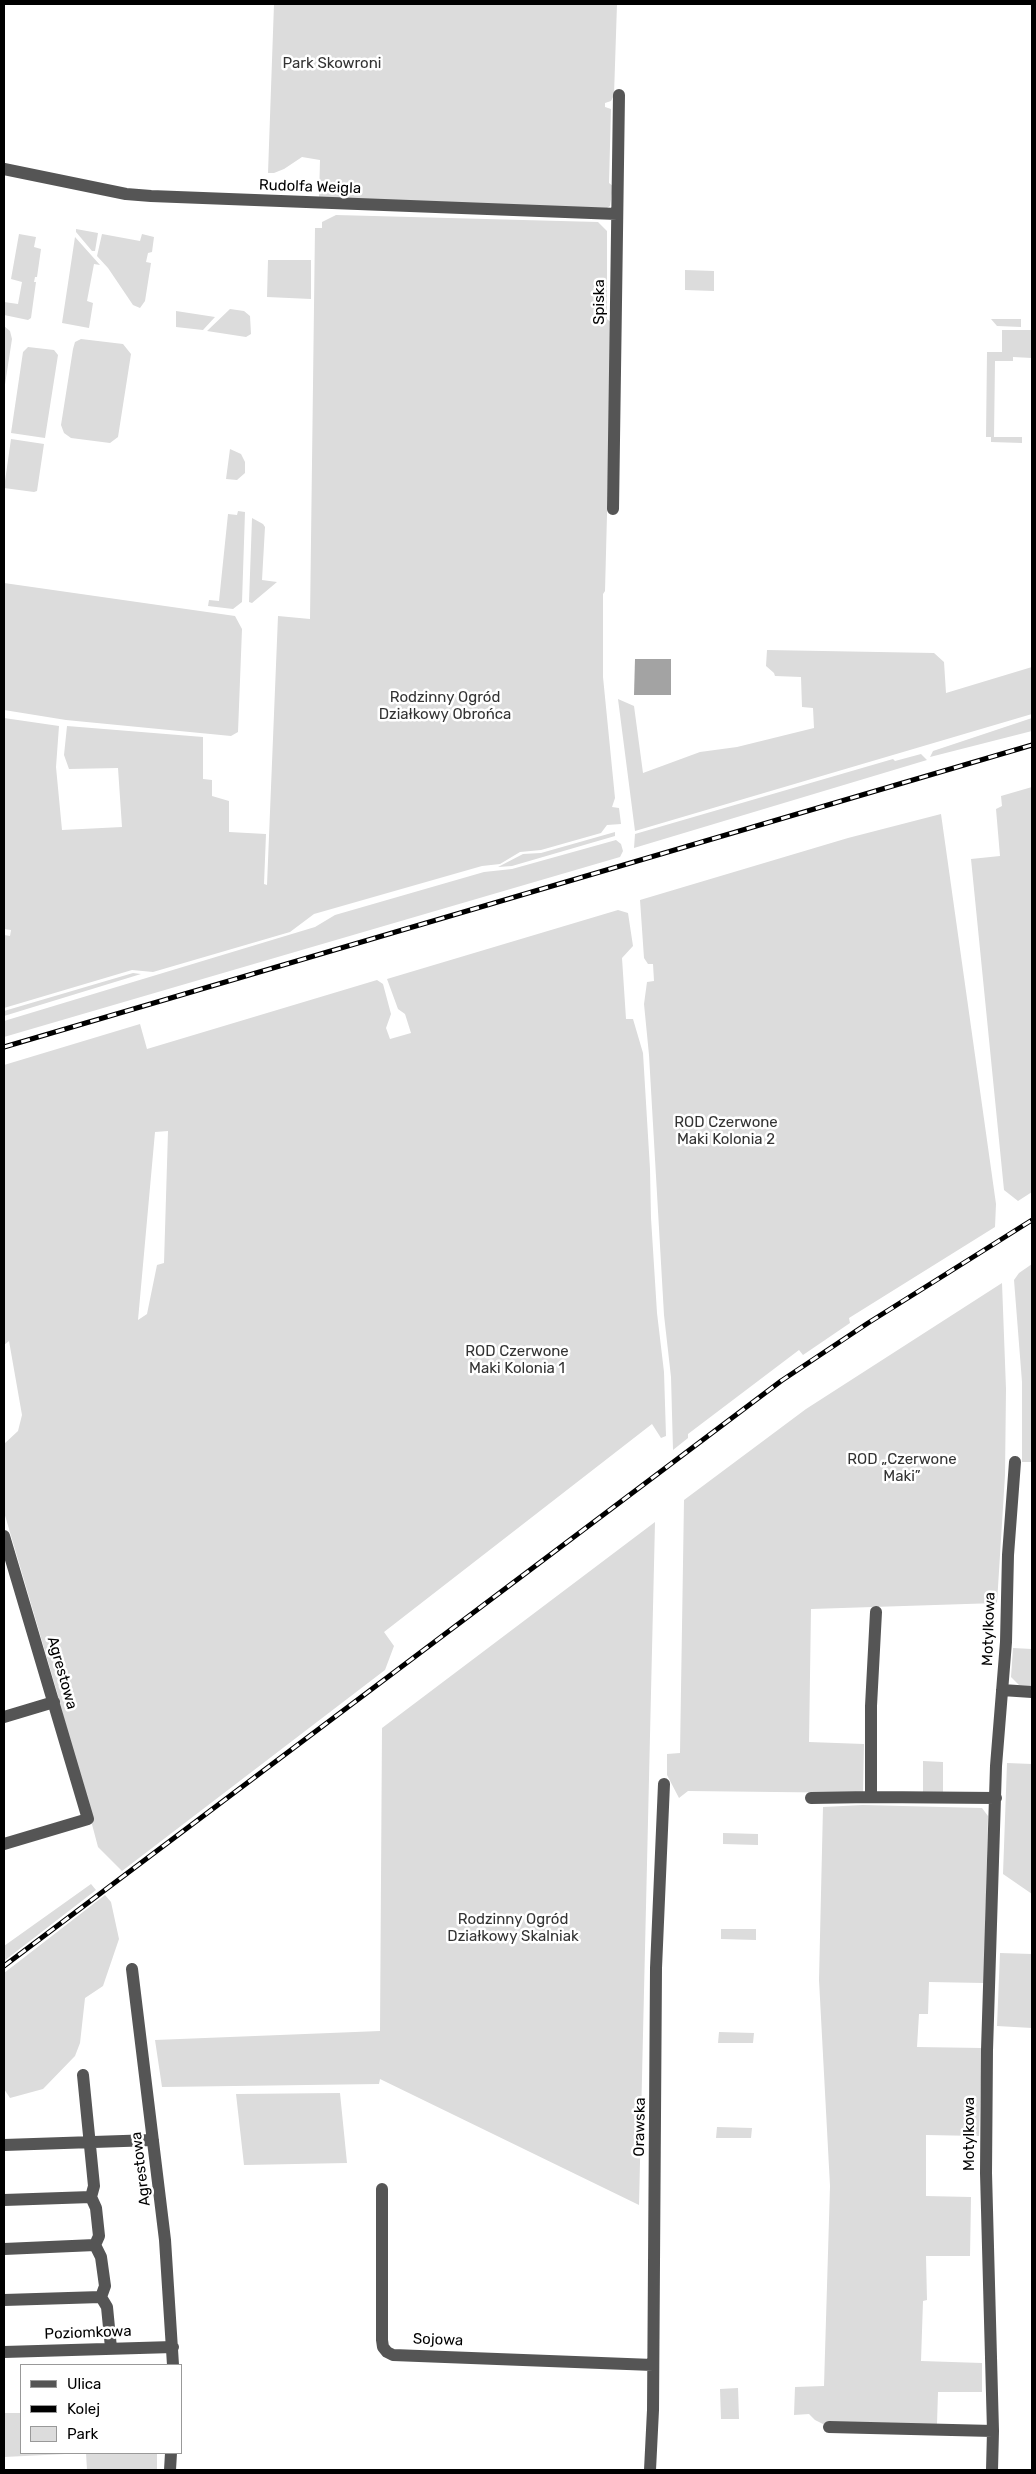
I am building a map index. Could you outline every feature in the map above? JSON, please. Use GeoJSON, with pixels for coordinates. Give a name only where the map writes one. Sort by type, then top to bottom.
{"type":"FeatureCollection","features":[{"type":"Feature","properties":{"kind":"street","name":"Spiska"},"geometry":{"type":"LineString","coordinates":[[613,509],[619,95]]}},
{"type":"Feature","properties":{"kind":"street","name":"Rudolfa Weigla"},"geometry":{"type":"LineString","coordinates":[[4,169],[126,194],[151,196],[617,214]]}},
{"type":"Feature","properties":{"kind":"street","name":"Motylkowa"},"geometry":{"type":"LineString","coordinates":[[992,2470],[993,2431],[986,2164],[987,2040],[996,1798],[1008,1555],[1015,1462]]}},
{"type":"Feature","properties":{"kind":"street","name":"Agrestowa"},"geometry":{"type":"LineString","coordinates":[[4,1536],[88,1819],[4,1844]]}},
{"type":"Feature","properties":{"kind":"street"},"geometry":{"type":"LineString","coordinates":[[871,1797],[876,1612]]}},
{"type":"Feature","properties":{"kind":"street"},"geometry":{"type":"LineString","coordinates":[[1002,1690],[1032,1692]]}},
{"type":"Feature","properties":{"kind":"street"},"geometry":{"type":"LineString","coordinates":[[4,1717],[54,1702]]}},
{"type":"Feature","properties":{"kind":"street","name":"Orawska"},"geometry":{"type":"LineString","coordinates":[[650,2470],[653,2365],[656,1968],[664,1784]]}},
{"type":"Feature","properties":{"kind":"street"},"geometry":{"type":"LineString","coordinates":[[811,1798],[996,1798]]}},
{"type":"Feature","properties":{"kind":"street","name":"Agrestowa"},"geometry":{"type":"LineString","coordinates":[[132,1969],[168,2264],[173,2364]]}},
{"type":"Feature","properties":{"kind":"street"},"geometry":{"type":"LineString","coordinates":[[83,2075],[94,2186],[91,2197],[96,2208],[99,2236],[95,2245]]}},
{"type":"Feature","properties":{"kind":"street"},"geometry":{"type":"LineString","coordinates":[[4,2145],[153,2140]]}},
{"type":"Feature","properties":{"kind":"street","name":"Sojowa"},"geometry":{"type":"LineString","coordinates":[[382,2189],[382,2340],[383,2347],[387,2352],[393,2355],[653,2365]]}},
{"type":"Feature","properties":{"kind":"street"},"geometry":{"type":"LineString","coordinates":[[4,2200],[91,2197]]}},
{"type":"Feature","properties":{"kind":"street"},"geometry":{"type":"LineString","coordinates":[[4,2249],[95,2245]]}},
{"type":"Feature","properties":{"kind":"street"},"geometry":{"type":"LineString","coordinates":[[95,2245],[102,2257],[105,2286],[101,2297]]}},
{"type":"Feature","properties":{"kind":"street"},"geometry":{"type":"LineString","coordinates":[[4,2300],[101,2297]]}},
{"type":"Feature","properties":{"kind":"street"},"geometry":{"type":"LineString","coordinates":[[101,2297],[107,2307],[111,2348]]}},
{"type":"Feature","properties":{"kind":"street","name":"Poziomkowa"},"geometry":{"type":"LineString","coordinates":[[4,2352],[173,2347]]}},
{"type":"Feature","properties":{"kind":"street"},"geometry":{"type":"LineString","coordinates":[[829,2427],[993,2431]]}},
{"type":"Feature","properties":{"kind":"street"},"geometry":{"type":"LineString","coordinates":[[170,2470],[172,2454]]}},
{"type":"Feature","properties":{"kind":"green space","name":"Park Skowroni"},"geometry":{"type":"Polygon","coordinates":[[[274,4],[617,4],[614,95],[611,101],[605,103],[605,107],[611,109],[609,183],[613,186],[610,206],[607,208],[319,199],[320,160],[302,157],[284,169],[268,173],[274,4]]]}},
{"type":"Feature","properties":{"kind":"green space","name":"Rodzinny Ogród Działkowy Obrońca"},"geometry":{"type":"Polygon","coordinates":[[[336,215],[598,222],[607,231],[607,319],[612,323],[605,591],[603,594],[603,677],[615,798],[612,807],[619,808],[621,824],[607,825],[601,833],[541,850],[520,852],[500,864],[482,866],[314,914],[290,932],[153,972],[132,970],[4,1008],[4,935],[10,936],[11,930],[4,929],[4,718],[59,726],[56,767],[62,830],[122,827],[118,768],[69,769],[64,755],[67,726],[203,737],[203,779],[212,780],[212,796],[229,801],[229,832],[266,834],[264,884],[267,885],[278,616],[310,619],[315,228],[322,228],[322,222],[336,215]]]}},
{"type":"Feature","properties":{"kind":"green space"},"geometry":{"type":"Polygon","coordinates":[[[76,229],[98,233],[95,251],[92,251],[76,232],[76,229]]]}},
{"type":"Feature","properties":{"kind":"green space"},"geometry":{"type":"Polygon","coordinates":[[[19,234],[36,237],[34,247],[41,249],[37,277],[35,277],[34,282],[36,282],[31,318],[28,320],[4,315],[4,302],[18,304],[22,282],[11,279],[19,234]]]}},
{"type":"Feature","properties":{"kind":"green space"},"geometry":{"type":"Polygon","coordinates":[[[102,234],[140,241],[142,234],[154,237],[152,252],[148,253],[146,262],[151,263],[145,301],[140,308],[133,305],[108,268],[97,256],[102,234]]]}},
{"type":"Feature","properties":{"kind":"green space"},"geometry":{"type":"Polygon","coordinates":[[[75,237],[100,265],[94,264],[87,301],[93,303],[89,328],[62,323],[75,237]]]}},
{"type":"Feature","properties":{"kind":"green space"},"geometry":{"type":"Polygon","coordinates":[[[268,260],[311,260],[311,299],[267,297],[268,260]]]}},
{"type":"Feature","properties":{"kind":"green space"},"geometry":{"type":"Polygon","coordinates":[[[685,270],[714,271],[714,291],[685,290],[685,270]]]}},
{"type":"Feature","properties":{"kind":"green space"},"geometry":{"type":"Polygon","coordinates":[[[230,309],[244,311],[250,316],[251,334],[246,337],[207,331],[230,309]]]}},
{"type":"Feature","properties":{"kind":"green space"},"geometry":{"type":"Polygon","coordinates":[[[176,311],[215,317],[203,330],[176,327],[176,311]]]}},
{"type":"Feature","properties":{"kind":"green space"},"geometry":{"type":"Polygon","coordinates":[[[991,319],[1021,319],[1021,327],[997,326],[991,319]]]}},
{"type":"Feature","properties":{"kind":"green space"},"geometry":{"type":"Polygon","coordinates":[[[4,326],[10,331],[12,339],[4,391],[4,326]]]}},
{"type":"Feature","properties":{"kind":"green space"},"geometry":{"type":"Polygon","coordinates":[[[1002,330],[1032,330],[1032,358],[1013,357],[1013,361],[995,361],[994,437],[1022,437],[1022,443],[991,442],[991,437],[986,437],[987,352],[1002,352],[1002,330]]]}},
{"type":"Feature","properties":{"kind":"green space"},"geometry":{"type":"Polygon","coordinates":[[[81,339],[123,344],[131,354],[118,437],[110,443],[71,438],[64,433],[61,425],[73,349],[75,342],[81,339]]]}},
{"type":"Feature","properties":{"kind":"green space"},"geometry":{"type":"Polygon","coordinates":[[[28,347],[54,350],[58,355],[45,438],[11,433],[23,352],[28,347]]]}},
{"type":"Feature","properties":{"kind":"green space"},"geometry":{"type":"Polygon","coordinates":[[[11,439],[44,444],[37,491],[4,488],[11,439]]]}},
{"type":"Feature","properties":{"kind":"green space"},"geometry":{"type":"Polygon","coordinates":[[[230,449],[241,454],[245,462],[245,473],[237,480],[226,479],[230,449]]]}},
{"type":"Feature","properties":{"kind":"green space"},"geometry":{"type":"Polygon","coordinates":[[[238,511],[245,512],[242,602],[233,609],[208,606],[209,600],[219,601],[228,514],[237,515],[238,511]]]}},
{"type":"Feature","properties":{"kind":"green space"},"geometry":{"type":"Polygon","coordinates":[[[252,518],[265,527],[262,580],[277,582],[252,603],[249,602],[252,518]]]}},
{"type":"Feature","properties":{"kind":"green space"},"geometry":{"type":"Polygon","coordinates":[[[4,583],[235,616],[242,629],[238,732],[231,736],[66,720],[4,710],[4,583]]]}},
{"type":"Feature","properties":{"kind":"green space"},"geometry":{"type":"Polygon","coordinates":[[[767,650],[934,653],[944,662],[946,693],[1032,667],[1032,714],[635,831],[618,699],[634,706],[643,773],[700,752],[737,747],[814,728],[813,708],[802,707],[801,677],[775,676],[766,666],[767,650]]]}},
{"type":"Feature","properties":{"kind":"green space"},"geometry":{"type":"Polygon","coordinates":[[[1032,718],[1032,731],[930,757],[933,751],[1032,718]]]}},
{"type":"Feature","properties":{"kind":"green space"},"geometry":{"type":"Polygon","coordinates":[[[921,754],[927,760],[634,848],[635,834],[893,759],[895,761],[921,754]]]}},
{"type":"Feature","properties":{"kind":"green space"},"geometry":{"type":"Polygon","coordinates":[[[1032,787],[1032,1192],[1018,1201],[1004,1190],[971,859],[1000,856],[996,809],[1002,806],[1001,796],[1032,787]]]}},
{"type":"Feature","properties":{"kind":"green space","name":"ROD Czerwone Maki Kolonia 2"},"geometry":{"type":"Polygon","coordinates":[[[941,814],[996,1204],[995,1227],[849,1318],[850,1323],[803,1355],[799,1350],[688,1434],[688,1438],[673,1450],[671,1377],[664,1315],[649,1055],[644,1004],[647,982],[654,981],[653,964],[648,964],[644,958],[640,900],[848,838],[941,814]]]}},
{"type":"Feature","properties":{"kind":"green space"},"geometry":{"type":"Polygon","coordinates":[[[615,832],[615,836],[512,866],[498,867],[523,854],[541,853],[615,832]]]}},
{"type":"Feature","properties":{"kind":"green space"},"geometry":{"type":"Polygon","coordinates":[[[616,840],[621,844],[623,851],[620,857],[4,1037],[4,1021],[315,927],[335,915],[484,872],[512,869],[616,840]]]}},
{"type":"Feature","properties":{"kind":"green space","name":"ROD Czerwone Maki Kolonia 1"},"geometry":{"type":"Polygon","coordinates":[[[618,910],[628,913],[633,946],[622,958],[626,1019],[633,1019],[643,1053],[651,1218],[657,1313],[664,1372],[666,1436],[661,1438],[652,1424],[384,1632],[394,1646],[385,1670],[122,1871],[98,1847],[57,1692],[4,1512],[4,1444],[18,1431],[22,1415],[9,1341],[4,1345],[4,1065],[140,1024],[147,1049],[377,980],[383,984],[391,1014],[386,1028],[390,1039],[411,1033],[405,1014],[398,1009],[387,979],[618,910]],[[168,1131],[155,1132],[138,1320],[147,1314],[157,1265],[164,1263],[168,1131]]]}},
{"type":"Feature","properties":{"kind":"green space"},"geometry":{"type":"Polygon","coordinates":[[[133,973],[141,974],[4,1016],[4,1011],[133,973]]]}},
{"type":"Feature","properties":{"kind":"green space"},"geometry":{"type":"Polygon","coordinates":[[[1032,1264],[1032,1462],[1022,1462],[1022,1382],[1014,1280],[1019,1273],[1032,1264]]]}},
{"type":"Feature","properties":{"kind":"green space","name":"ROD „Czerwone Maki”"},"geometry":{"type":"Polygon","coordinates":[[[1002,1283],[1006,1389],[1005,1475],[997,1603],[811,1609],[809,1742],[864,1744],[863,1793],[688,1791],[679,1798],[667,1775],[667,1754],[680,1753],[684,1500],[806,1409],[1002,1283]]]}},
{"type":"Feature","properties":{"kind":"green space","name":"Rodzinny Ogród Działkowy Skalniak"},"geometry":{"type":"Polygon","coordinates":[[[655,1522],[639,2205],[380,2079],[379,2084],[162,2087],[155,2040],[380,2031],[382,1728],[655,1522]]]}},
{"type":"Feature","properties":{"kind":"green space"},"geometry":{"type":"Polygon","coordinates":[[[1013,1648],[1032,1649],[1032,1686],[1019,1685],[1011,1677],[1013,1648]]]}},
{"type":"Feature","properties":{"kind":"green space"},"geometry":{"type":"Polygon","coordinates":[[[923,1761],[943,1762],[943,1792],[923,1792],[923,1761]]]}},
{"type":"Feature","properties":{"kind":"green space"},"geometry":{"type":"Polygon","coordinates":[[[1007,1763],[1032,1764],[1032,1894],[1003,1874],[1007,1763]]]}},
{"type":"Feature","properties":{"kind":"green space"},"geometry":{"type":"Polygon","coordinates":[[[863,1805],[982,1808],[988,1816],[984,1983],[929,1982],[928,2014],[919,2014],[917,2047],[982,2048],[979,2136],[926,2135],[926,2196],[971,2197],[970,2256],[926,2256],[927,2300],[923,2301],[921,2361],[982,2363],[982,2392],[938,2392],[937,2424],[829,2427],[815,2420],[809,2414],[794,2415],[795,2387],[824,2386],[830,2186],[819,1980],[823,1807],[863,1805]]]}},
{"type":"Feature","properties":{"kind":"green space"},"geometry":{"type":"Polygon","coordinates":[[[723,1833],[758,1834],[758,1845],[723,1844],[723,1833]]]}},
{"type":"Feature","properties":{"kind":"green space"},"geometry":{"type":"Polygon","coordinates":[[[91,1884],[96,1890],[4,1961],[4,1946],[91,1884]]]}},
{"type":"Feature","properties":{"kind":"green space"},"geometry":{"type":"Polygon","coordinates":[[[105,1895],[111,1902],[119,1939],[103,1986],[85,1998],[80,2043],[75,2056],[43,2089],[10,2098],[4,2089],[4,1973],[105,1895]]]}},
{"type":"Feature","properties":{"kind":"green space"},"geometry":{"type":"Polygon","coordinates":[[[721,1929],[756,1929],[756,1940],[721,1939],[721,1929]]]}},
{"type":"Feature","properties":{"kind":"green space"},"geometry":{"type":"Polygon","coordinates":[[[1000,1953],[1032,1954],[1032,2028],[997,2026],[1000,1953]]]}},
{"type":"Feature","properties":{"kind":"green space"},"geometry":{"type":"Polygon","coordinates":[[[719,2032],[754,2033],[753,2043],[718,2043],[719,2032]]]}},
{"type":"Feature","properties":{"kind":"green space"},"geometry":{"type":"Polygon","coordinates":[[[340,2093],[347,2163],[244,2165],[236,2094],[340,2093]]]}},
{"type":"Feature","properties":{"kind":"green space"},"geometry":{"type":"Polygon","coordinates":[[[717,2127],[752,2128],[751,2138],[716,2138],[717,2127]]]}},
{"type":"Feature","properties":{"kind":"green space"},"geometry":{"type":"Polygon","coordinates":[[[738,2388],[739,2419],[721,2419],[720,2389],[738,2388]]]}},
{"type":"Feature","properties":{"kind":"green space"},"geometry":{"type":"Polygon","coordinates":[[[4,2413],[20,2413],[20,2454],[66,2454],[4,2457],[4,2413]]]}},
{"type":"Feature","properties":{"kind":"green space"},"geometry":{"type":"Polygon","coordinates":[[[86,2454],[157,2454],[157,2470],[87,2470],[86,2454]]]}},
{"type":"Feature","properties":{"kind":"shaded area"},"geometry":{"type":"Polygon","coordinates":[[[635,659],[671,659],[671,695],[634,695],[635,659]]]}},
{"type":"Feature","properties":{"kind":"railway"},"geometry":{"type":"LineString","coordinates":[[4,1047],[1032,745]]}},
{"type":"Feature","properties":{"kind":"railway"},"geometry":{"type":"LineString","coordinates":[[4,1966],[781,1381],[868,1323],[1032,1220]]}}]}
